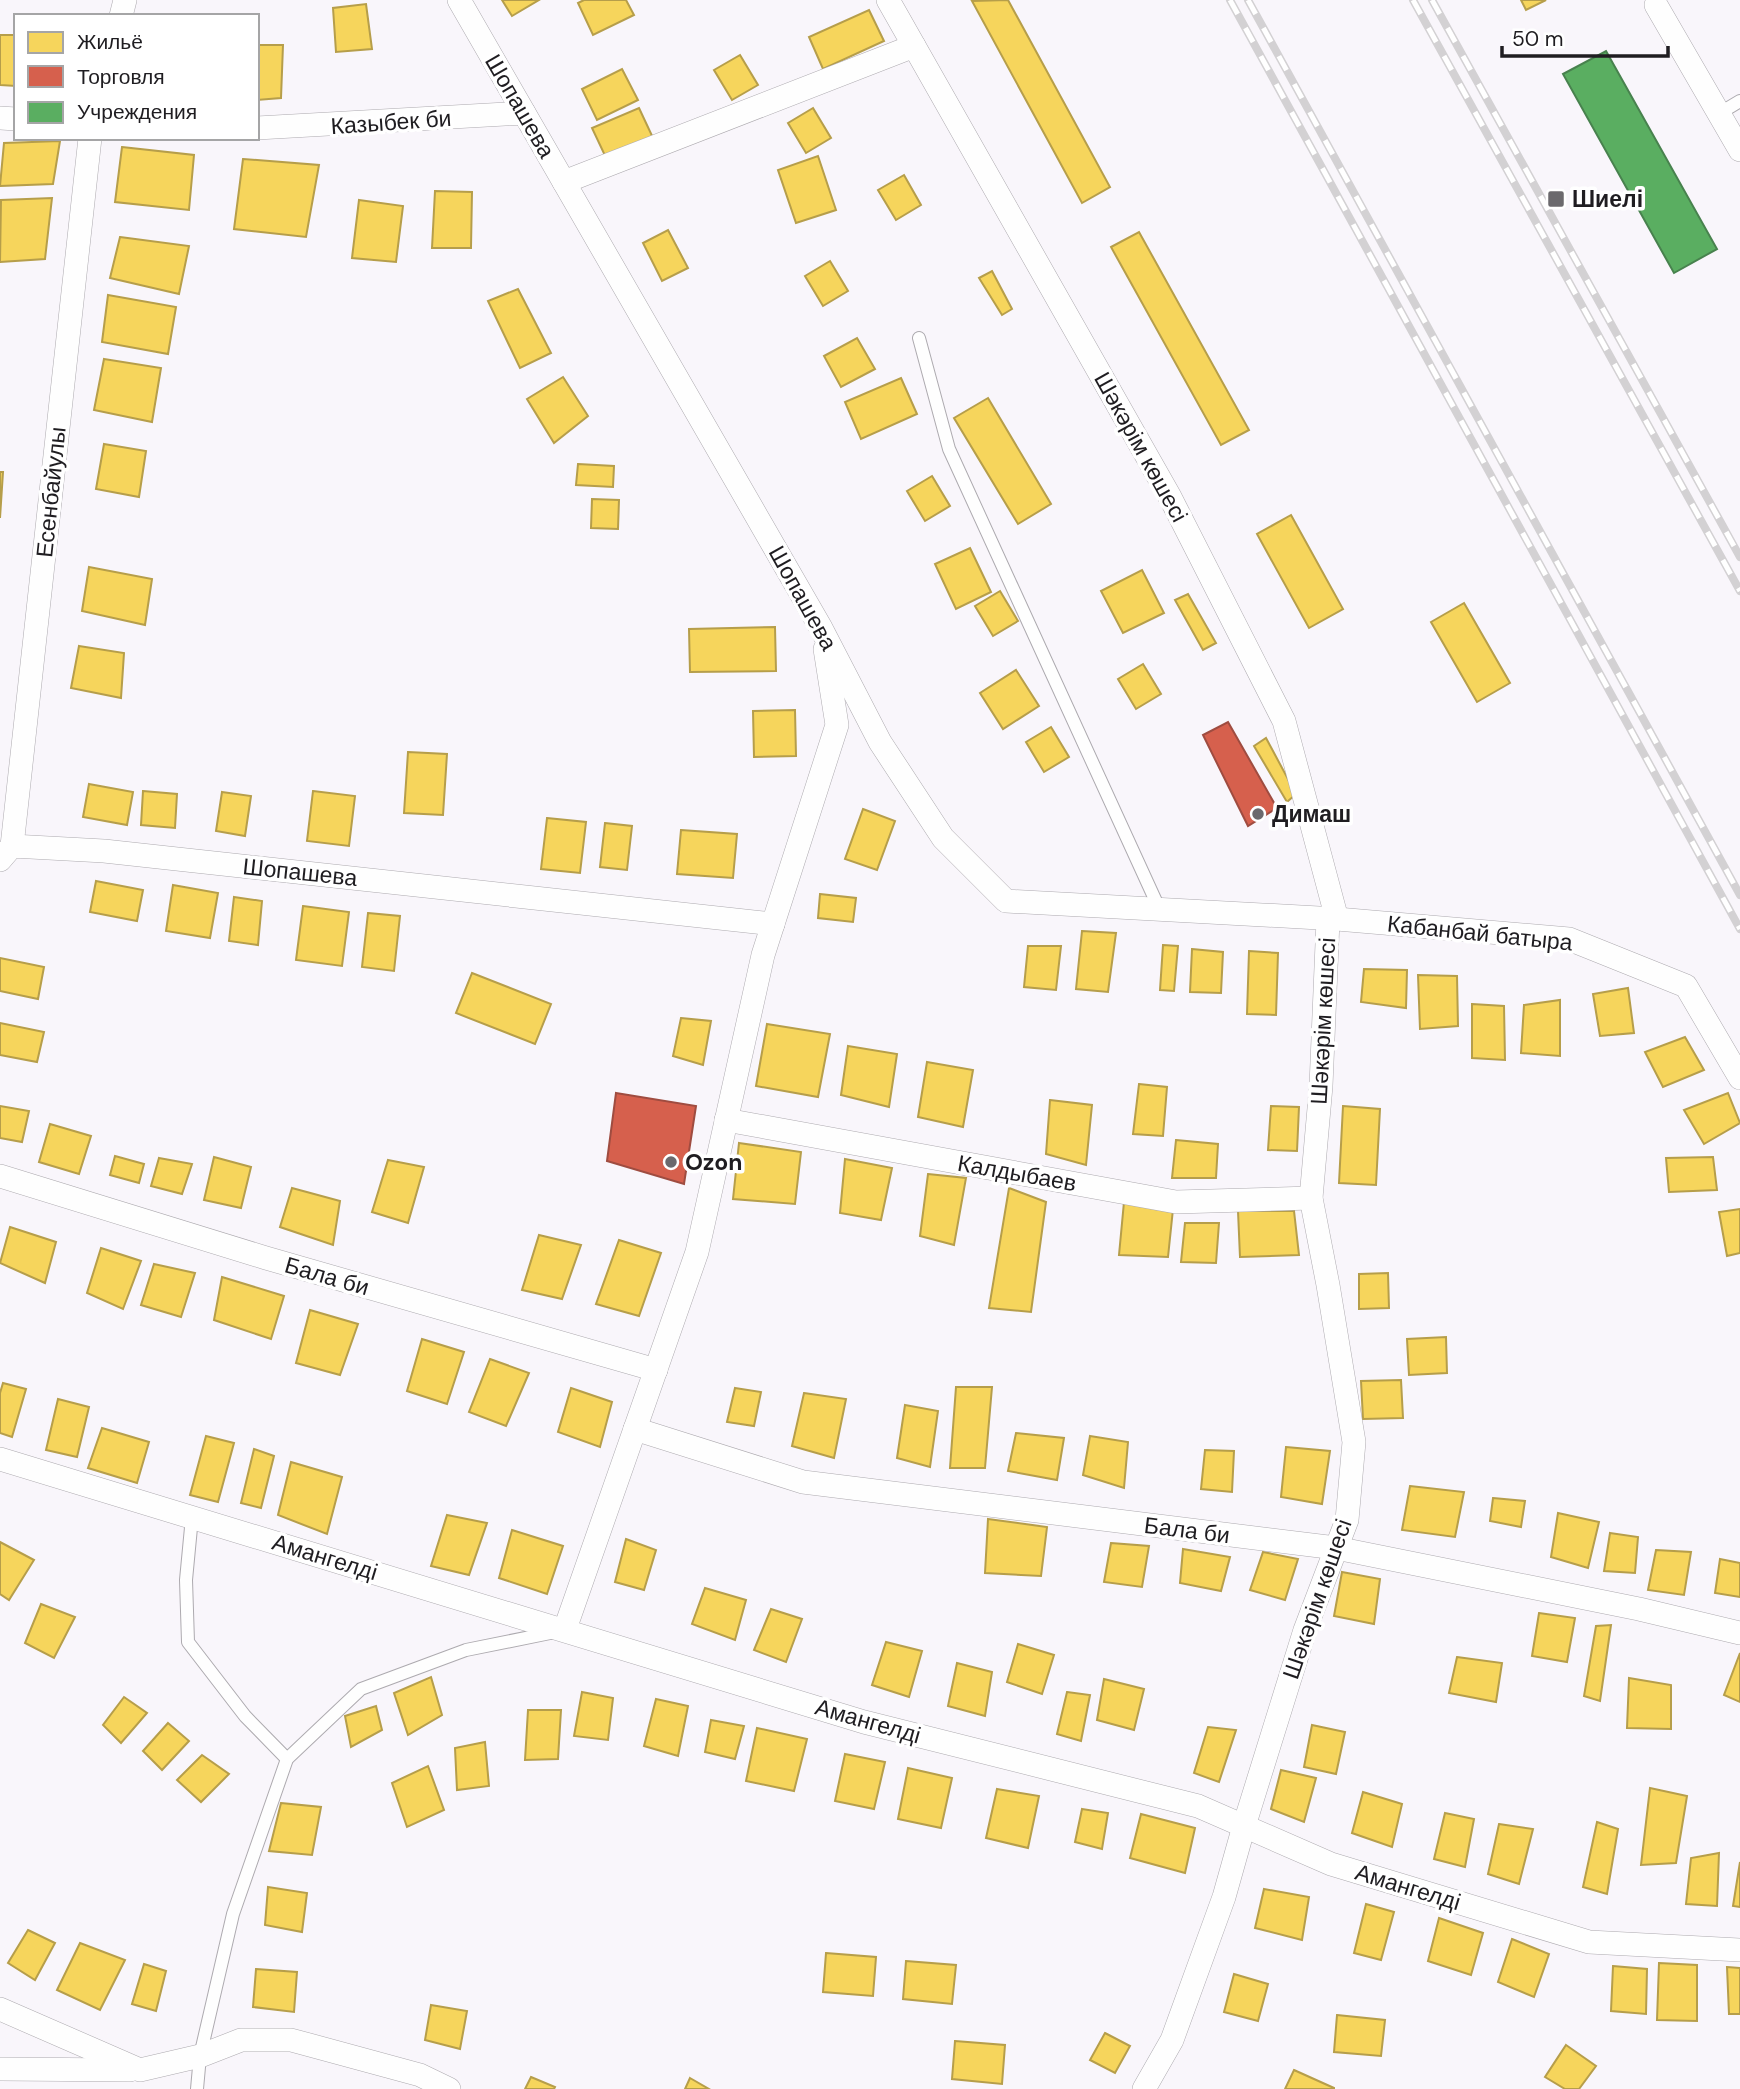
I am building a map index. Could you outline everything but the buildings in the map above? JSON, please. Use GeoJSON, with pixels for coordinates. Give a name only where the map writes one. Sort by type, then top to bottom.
{"type":"FeatureCollection","features":[{"type":"Feature","properties":{"kind":"street","name":"Шопашева"},"geometry":{"type":"LineString","coordinates":[[459,0],[821,628],[880,742],[943,838],[1006,901],[1333,920]]}},
{"type":"Feature","properties":{"kind":"street","name":"Шәкәрім көшесі"},"geometry":{"type":"LineString","coordinates":[[888,0],[1170,497],[1284,721],[1333,920],[1311,1198],[1354,1442],[1347,1520],[1305,1630],[1224,1897],[1172,2040],[1144,2089]]}},
{"type":"Feature","properties":{"kind":"street"},"geometry":{"type":"LineString","coordinates":[[1658,2],[1740,150]]}},
{"type":"Feature","properties":{"kind":"street"},"geometry":{"type":"LineString","coordinates":[[564,182],[914,46]]}},
{"type":"Feature","properties":{"kind":"street","name":"Казыбек би"},"geometry":{"type":"LineString","coordinates":[[259,128],[524,113]]}},
{"type":"Feature","properties":{"kind":"street","name":"Есенбайулы"},"geometry":{"type":"LineString","coordinates":[[6,853],[90,140]]}},
{"type":"Feature","properties":{"kind":"street"},"geometry":{"type":"LineString","coordinates":[[565,1629],[697,1252],[763,955],[837,725],[821,628]]}},
{"type":"Feature","properties":{"kind":"street","name":"Шопашева"},"geometry":{"type":"LineString","coordinates":[[6,853],[117,852],[773,924]]}},
{"type":"Feature","properties":{"kind":"street","name":"Кабанбай батыра"},"geometry":{"type":"LineString","coordinates":[[1333,920],[1569,939],[1686,986],[1740,1078]]}},
{"type":"Feature","properties":{"kind":"street","name":"Калдыбаев"},"geometry":{"type":"LineString","coordinates":[[726,1120],[1176,1202],[1311,1198]]}},
{"type":"Feature","properties":{"kind":"street","name":"Бала би"},"geometry":{"type":"LineString","coordinates":[[0,1176],[266,1258],[656,1370]]}},
{"type":"Feature","properties":{"kind":"street","name":"Бала би"},"geometry":{"type":"LineString","coordinates":[[635,1429],[803,1482],[1336,1548],[1639,1609],[1740,1633]]}},
{"type":"Feature","properties":{"kind":"street","name":"Амангелді"},"geometry":{"type":"LineString","coordinates":[[0,1459],[864,1722],[1198,1806],[1331,1864],[1589,1941],[1740,1950]]}},
{"type":"Feature","properties":{"kind":"street"},"geometry":{"type":"LineString","coordinates":[[0,2009],[140,2070]]}},
{"type":"Feature","properties":{"kind":"street"},"geometry":{"type":"LineString","coordinates":[[0,2069],[140,2070],[200,2056],[241,2040],[290,2040],[420,2075],[449,2089]]}},
{"type":"Feature","properties":{"kind":"lane"},"geometry":{"type":"LineString","coordinates":[[1720,113],[1740,101]]}},
{"type":"Feature","properties":{"kind":"lane"},"geometry":{"type":"LineString","coordinates":[[919,338],[949,449],[1159,908]]}},
{"type":"Feature","properties":{"kind":"lane"},"geometry":{"type":"LineString","coordinates":[[191,1517],[186,1580],[188,1642],[244,1716],[287,1759]]}},
{"type":"Feature","properties":{"kind":"lane"},"geometry":{"type":"LineString","coordinates":[[197,2089],[200,2056],[233,1914],[287,1759],[361,1689],[466,1650],[565,1629]]}},
{"type":"Feature","properties":{"kind":"railway"},"geometry":{"type":"LineString","coordinates":[[1230,0],[1740,929]]}},
{"type":"Feature","properties":{"kind":"railway"},"geometry":{"type":"LineString","coordinates":[[1248,0],[1740,895]]}},
{"type":"Feature","properties":{"kind":"railway"},"geometry":{"type":"LineString","coordinates":[[1413,0],[1740,591]]}},
{"type":"Feature","properties":{"kind":"railway"},"geometry":{"type":"LineString","coordinates":[[1432,0],[1740,557]]}},
{"type":"Feature","properties":{"kind":"place","name":"Шиелі"},"geometry":{"type":"Point","coordinates":[1556,199]}},
{"type":"Feature","properties":{"kind":"place","name":"Димаш"},"geometry":{"type":"Point","coordinates":[1258,814]}},
{"type":"Feature","properties":{"kind":"place","name":"Ozon"},"geometry":{"type":"Point","coordinates":[671,1162]}}]}
